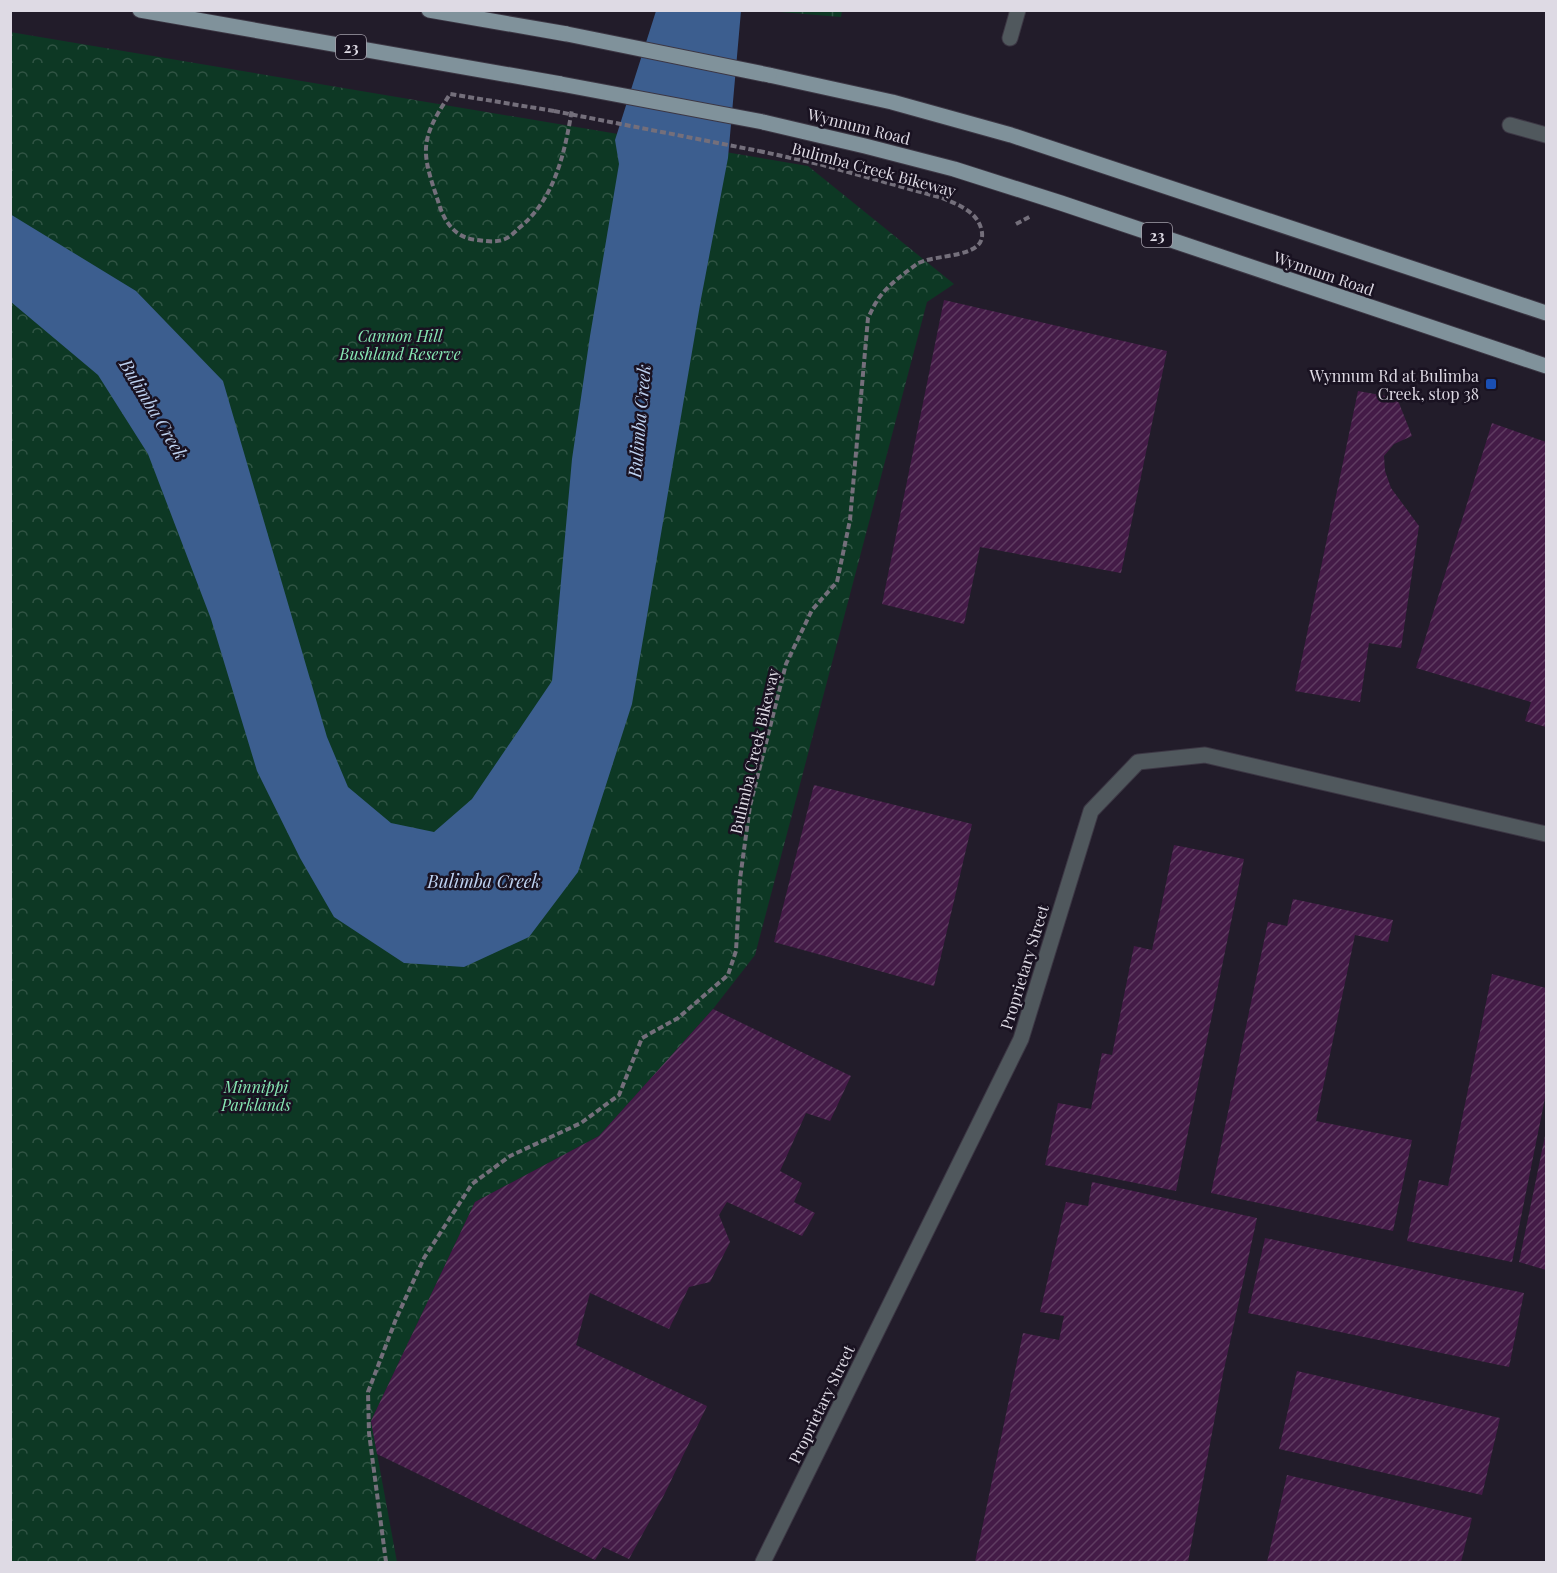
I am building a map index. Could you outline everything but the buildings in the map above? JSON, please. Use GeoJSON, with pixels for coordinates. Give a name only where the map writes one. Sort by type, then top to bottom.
{"type":"FeatureCollection","features":[{"type":"Feature","properties":{"kind":"main road","name":"Wynnum Road"},"geometry":{"type":"LineString","coordinates":[[140,10],[561,84],[763,122],[866,146],[954,169],[1061,203],[1546,366]]}},
{"type":"Feature","properties":{"kind":"main road","name":"Wynnum Road"},"geometry":{"type":"LineString","coordinates":[[429,10],[567,34],[892,102],[1011,135],[1546,313]]}},
{"type":"Feature","properties":{"kind":"street"},"geometry":{"type":"LineString","coordinates":[[1010,38],[1018,10]]}},
{"type":"Feature","properties":{"kind":"street"},"geometry":{"type":"LineString","coordinates":[[1510,124],[1546,135]]}},
{"type":"Feature","properties":{"kind":"street","name":"Proprietary Street"},"geometry":{"type":"LineString","coordinates":[[763,1563],[1021,1039],[1091,811],[1138,762],[1205,755],[1546,834]]}},
{"type":"Feature","properties":{"kind":"path","name":"Bulimba Creek Bikeway"},"geometry":{"type":"LineString","coordinates":[[386,1563],[369,1433],[368,1392],[401,1309],[424,1258],[472,1184],[510,1156],[581,1123],[619,1095],[642,1038],[678,1018],[728,975],[736,951],[740,879],[750,806],[786,664],[812,610],[837,582],[850,520],[868,318],[882,293],[920,262],[969,251],[976,248],[982,236],[978,220],[961,206],[942,198],[819,164],[759,151],[554,111],[450,93],[433,121],[426,149],[440,209],[456,234],[466,239],[493,242],[504,240],[526,223],[540,206],[554,179],[566,146],[573,101]]}},
{"type":"Feature","properties":{"kind":"green space"},"geometry":{"type":"Polygon","coordinates":[[[842,10],[841,17],[768,11],[842,10]]]}},
{"type":"Feature","properties":{"kind":"green space","name":"Minnippi Parklands"},"geometry":{"type":"Polygon","coordinates":[[[10,32],[808,166],[954,284],[927,302],[755,955],[713,1009],[599,1136],[475,1202],[371,1421],[397,1562],[11,1562],[10,32]]]}},
{"type":"Feature","properties":{"kind":"water","name":"Bulimba Creek"},"geometry":{"type":"Polygon","coordinates":[[[656,11],[741,11],[728,158],[701,299],[632,704],[578,872],[529,937],[464,967],[404,963],[334,917],[300,858],[257,771],[211,619],[148,454],[98,375],[11,302],[10,214],[136,291],[223,381],[327,737],[348,787],[391,823],[434,832],[472,799],[552,681],[572,459],[619,164],[615,140],[656,11]]]}},
{"type":"Feature","properties":{"kind":"place","name":"Wynnum Rd at Bulimba Creek, stop 38"},"geometry":{"type":"Point","coordinates":[1491,384]}},
{"type":"Feature","properties":{"kind":"park label","name":"Cannon Hill Bushland Reserve"},"geometry":{"type":"Point","coordinates":[400,344]}}]}
